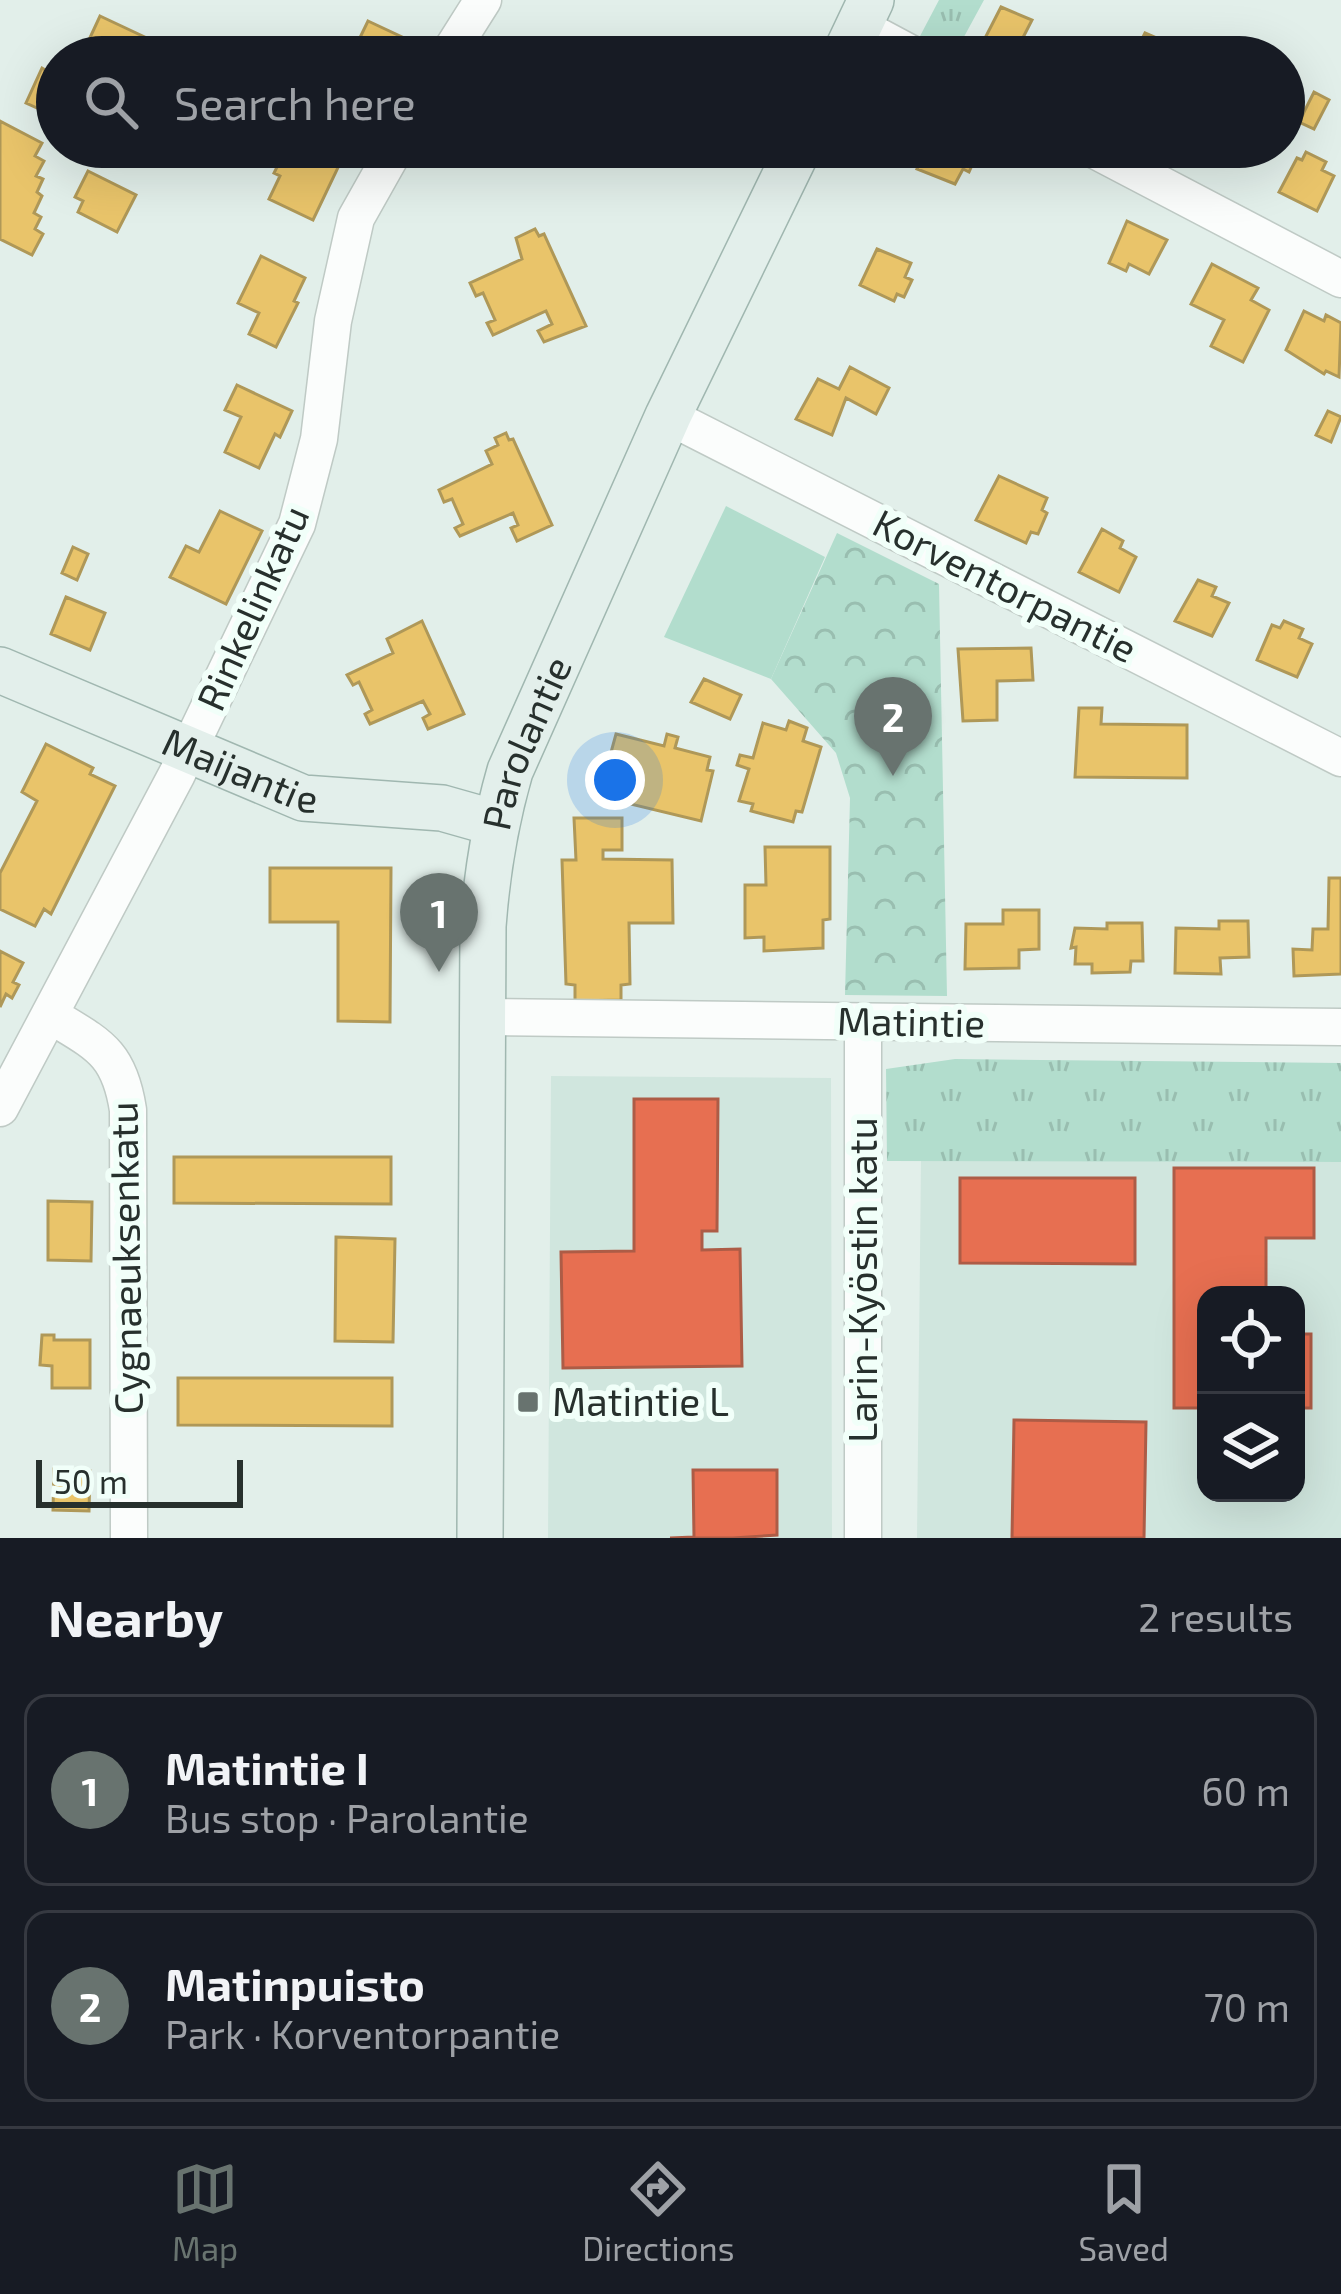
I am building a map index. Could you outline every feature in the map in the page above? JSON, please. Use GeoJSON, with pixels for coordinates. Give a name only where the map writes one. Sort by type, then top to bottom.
{"type":"FeatureCollection","features":[{"type":"Feature","properties":{"kind":"main road","name":"Parolantie"},"geometry":{"type":"LineString","coordinates":[[480,1538],[482,1017],[488,859],[495,823],[510,771],[668,416],[789,168]]}},
{"type":"Feature","properties":{"kind":"main road","name":"Maijantie"},"geometry":{"type":"LineString","coordinates":[[0,670],[303,798],[442,808],[495,823]]}},
{"type":"Feature","properties":{"kind":"street"},"geometry":{"type":"LineString","coordinates":[[460,36],[483,0]]}},
{"type":"Feature","properties":{"kind":"street","name":"Rinkelinkatu"},"geometry":{"type":"LineString","coordinates":[[0,1108],[187,752],[296,524],[319,439],[333,321],[356,218],[384,168]]}},
{"type":"Feature","properties":{"kind":"street"},"geometry":{"type":"LineString","coordinates":[[1129,168],[1341,279]]}},
{"type":"Feature","properties":{"kind":"street","name":"Korventorpantie"},"geometry":{"type":"LineString","coordinates":[[668,416],[1341,758]]}},
{"type":"Feature","properties":{"kind":"street","name":"Cygnaeuksenkatu"},"geometry":{"type":"LineString","coordinates":[[50,1015],[99,1045],[123,1075],[129,1538]]}},
{"type":"Feature","properties":{"kind":"street","name":"Matintie"},"geometry":{"type":"LineString","coordinates":[[482,1017],[1341,1027]]}},
{"type":"Feature","properties":{"kind":"street","name":"Larin-Kyöstin katu"},"geometry":{"type":"LineString","coordinates":[[862,1022],[863,1538]]}},
{"type":"Feature","properties":{"kind":"shaded area"},"geometry":{"type":"Polygon","coordinates":[[[551,1076],[831,1078],[832,1538],[548,1538],[551,1076]]]}},
{"type":"Feature","properties":{"kind":"shaded area"},"geometry":{"type":"Polygon","coordinates":[[[921,1160],[1341,1162],[1341,1538],[917,1538],[921,1160]]]}},
{"type":"Feature","properties":{"kind":"green space"},"geometry":{"type":"Polygon","coordinates":[[[939,0],[984,0],[964,36],[920,36],[939,0]]]}},
{"type":"Feature","properties":{"kind":"green space"},"geometry":{"type":"Polygon","coordinates":[[[726,506],[825,557],[771,679],[664,637],[726,506]]]}},
{"type":"Feature","properties":{"kind":"green space"},"geometry":{"type":"Polygon","coordinates":[[[837,533],[939,584],[947,996],[845,995],[850,798],[836,753],[771,679],[837,533]]]}},
{"type":"Feature","properties":{"kind":"green space"},"geometry":{"type":"Polygon","coordinates":[[[955,1059],[1341,1063],[1341,1162],[887,1161],[886,1069],[955,1059]]]}},
{"type":"Feature","properties":{"kind":"building: Homes"},"geometry":{"type":"Polygon","coordinates":[[[1001,7],[1032,20],[1024,36],[986,36],[1001,7]]]}},
{"type":"Feature","properties":{"kind":"building: Homes"},"geometry":{"type":"Polygon","coordinates":[[[100,16],[142,36],[91,36],[100,16]]]}},
{"type":"Feature","properties":{"kind":"building: Homes"},"geometry":{"type":"Polygon","coordinates":[[[368,21],[400,36],[361,36],[368,21]]]}},
{"type":"Feature","properties":{"kind":"building: Homes"},"geometry":{"type":"Polygon","coordinates":[[[36,81],[36,108],[26,103],[36,81]]]}},
{"type":"Feature","properties":{"kind":"building: Homes"},"geometry":{"type":"Polygon","coordinates":[[[1314,92],[1329,100],[1314,129],[1305,125],[1305,110],[1314,92]]]}},
{"type":"Feature","properties":{"kind":"building: Homes"},"geometry":{"type":"Polygon","coordinates":[[[0,121],[36,140],[36,168],[40,168],[36,176],[43,179],[34,213],[41,217],[35,229],[43,234],[32,255],[0,239],[0,121]]]}},
{"type":"Feature","properties":{"kind":"building: Homes"},"geometry":{"type":"Polygon","coordinates":[[[1305,154],[1326,162],[1322,170],[1334,176],[1317,211],[1279,192],[1292,168],[1305,168],[1305,154]]]}},
{"type":"Feature","properties":{"kind":"building: Homes"},"geometry":{"type":"Polygon","coordinates":[[[276,168],[338,168],[313,220],[269,199],[280,176],[274,173],[276,168]]]}},
{"type":"Feature","properties":{"kind":"building: Homes"},"geometry":{"type":"Polygon","coordinates":[[[971,168],[969,172],[963,169],[955,184],[917,169],[971,168]]]}},
{"type":"Feature","properties":{"kind":"building: Homes"},"geometry":{"type":"Polygon","coordinates":[[[88,171],[136,195],[117,232],[78,212],[83,201],[75,197],[88,171]]]}},
{"type":"Feature","properties":{"kind":"building: Homes"},"geometry":{"type":"Polygon","coordinates":[[[1127,221],[1167,240],[1149,274],[1129,264],[1126,271],[1109,263],[1127,221]]]}},
{"type":"Feature","properties":{"kind":"building: Homes"},"geometry":{"type":"Polygon","coordinates":[[[535,229],[539,236],[544,234],[586,326],[544,342],[538,331],[552,324],[546,311],[493,335],[487,323],[495,320],[483,293],[476,296],[470,283],[522,259],[516,238],[535,229]]]}},
{"type":"Feature","properties":{"kind":"building: Homes"},"geometry":{"type":"Polygon","coordinates":[[[877,249],[911,263],[905,277],[912,280],[904,297],[897,294],[894,301],[860,285],[877,249]]]}},
{"type":"Feature","properties":{"kind":"building: Homes"},"geometry":{"type":"Polygon","coordinates":[[[261,256],[305,278],[276,347],[249,334],[259,313],[238,303],[261,256]]]}},
{"type":"Feature","properties":{"kind":"building: Homes"},"geometry":{"type":"Polygon","coordinates":[[[1212,264],[1258,288],[1251,300],[1269,310],[1243,362],[1211,346],[1224,320],[1191,304],[1212,264]]]}},
{"type":"Feature","properties":{"kind":"building: Homes"},"geometry":{"type":"Polygon","coordinates":[[[1304,311],[1341,323],[1339,377],[1324,374],[1286,350],[1304,311]]]}},
{"type":"Feature","properties":{"kind":"building: Homes"},"geometry":{"type":"Polygon","coordinates":[[[850,367],[889,388],[876,414],[846,398],[832,435],[796,419],[818,379],[839,389],[850,367]]]}},
{"type":"Feature","properties":{"kind":"building: Homes"},"geometry":{"type":"Polygon","coordinates":[[[237,385],[292,411],[259,468],[225,452],[241,417],[225,410],[237,385]]]}},
{"type":"Feature","properties":{"kind":"building: Homes"},"geometry":{"type":"Polygon","coordinates":[[[1328,411],[1341,417],[1331,442],[1316,435],[1328,411]]]}},
{"type":"Feature","properties":{"kind":"building: Homes"},"geometry":{"type":"Polygon","coordinates":[[[506,433],[552,525],[517,541],[511,528],[518,525],[513,513],[460,536],[455,528],[463,524],[452,499],[444,502],[439,490],[492,464],[486,451],[498,445],[495,438],[506,433]]]}},
{"type":"Feature","properties":{"kind":"building: Homes"},"geometry":{"type":"Polygon","coordinates":[[[999,476],[1047,498],[1042,510],[1047,513],[1038,534],[1031,532],[1026,543],[976,520],[999,476]]]}},
{"type":"Feature","properties":{"kind":"building: Homes"},"geometry":{"type":"Polygon","coordinates":[[[220,511],[262,531],[226,604],[170,577],[186,546],[199,552],[220,511]]]}},
{"type":"Feature","properties":{"kind":"building: Homes"},"geometry":{"type":"Polygon","coordinates":[[[1102,529],[1123,541],[1120,548],[1136,557],[1119,592],[1079,572],[1102,529]]]}},
{"type":"Feature","properties":{"kind":"building: Homes"},"geometry":{"type":"Polygon","coordinates":[[[73,547],[88,554],[77,580],[62,573],[73,547]]]}},
{"type":"Feature","properties":{"kind":"building: Homes"},"geometry":{"type":"Polygon","coordinates":[[[1198,580],[1216,587],[1212,596],[1229,603],[1212,636],[1175,621],[1198,580]]]}},
{"type":"Feature","properties":{"kind":"building: Homes"},"geometry":{"type":"Polygon","coordinates":[[[66,597],[105,613],[90,650],[51,634],[66,597]]]}},
{"type":"Feature","properties":{"kind":"building: Homes"},"geometry":{"type":"Polygon","coordinates":[[[422,621],[464,714],[428,729],[423,718],[430,714],[423,701],[370,724],[365,714],[372,710],[359,682],[353,685],[347,675],[393,653],[387,639],[422,621]]]}},
{"type":"Feature","properties":{"kind":"building: Homes"},"geometry":{"type":"Polygon","coordinates":[[[1284,621],[1303,629],[1299,638],[1312,644],[1297,677],[1257,660],[1272,625],[1280,628],[1284,621]]]}},
{"type":"Feature","properties":{"kind":"building: Homes"},"geometry":{"type":"Polygon","coordinates":[[[1031,648],[1033,680],[997,681],[997,720],[963,721],[958,649],[1031,648]]]}},
{"type":"Feature","properties":{"kind":"building: Homes"},"geometry":{"type":"Polygon","coordinates":[[[704,679],[741,695],[730,719],[691,702],[704,679]]]}},
{"type":"Feature","properties":{"kind":"building: Homes"},"geometry":{"type":"Polygon","coordinates":[[[1079,708],[1102,708],[1101,724],[1187,725],[1187,778],[1075,777],[1079,708]]]}},
{"type":"Feature","properties":{"kind":"building: Homes"},"geometry":{"type":"Polygon","coordinates":[[[789,721],[807,728],[803,741],[821,747],[802,812],[796,811],[793,822],[751,811],[753,804],[739,801],[749,769],[737,765],[740,755],[753,758],[763,723],[786,730],[789,721]]]}},
{"type":"Feature","properties":{"kind":"building: Homes"},"geometry":{"type":"Polygon","coordinates":[[[616,734],[664,746],[667,734],[678,737],[675,748],[710,757],[707,770],[713,771],[701,821],[622,802],[627,782],[604,778],[616,734]]]}},
{"type":"Feature","properties":{"kind":"building: Homes"},"geometry":{"type":"Polygon","coordinates":[[[46,744],[93,768],[90,774],[115,786],[51,914],[44,909],[35,926],[0,909],[0,873],[37,801],[22,792],[46,744]]]}},
{"type":"Feature","properties":{"kind":"building: Homes"},"geometry":{"type":"Polygon","coordinates":[[[574,818],[622,818],[622,850],[603,850],[603,859],[672,860],[673,923],[629,923],[630,984],[621,985],[621,1000],[575,1001],[575,985],[566,984],[562,860],[576,860],[574,818]]]}},
{"type":"Feature","properties":{"kind":"building: Homes"},"geometry":{"type":"Polygon","coordinates":[[[765,847],[830,847],[830,919],[823,920],[823,948],[764,951],[764,937],[745,938],[745,885],[766,885],[765,847]]]}},
{"type":"Feature","properties":{"kind":"building: Homes"},"geometry":{"type":"Polygon","coordinates":[[[270,868],[391,868],[390,1022],[338,1021],[338,922],[270,922],[270,868]]]}},
{"type":"Feature","properties":{"kind":"building: Homes"},"geometry":{"type":"Polygon","coordinates":[[[1329,878],[1341,878],[1341,974],[1294,976],[1293,949],[1312,950],[1313,929],[1328,929],[1329,878]]]}},
{"type":"Feature","properties":{"kind":"building: Homes"},"geometry":{"type":"Polygon","coordinates":[[[1003,910],[1039,910],[1039,949],[1019,950],[1019,968],[965,969],[966,924],[1003,924],[1003,910]]]}},
{"type":"Feature","properties":{"kind":"building: Homes"},"geometry":{"type":"Polygon","coordinates":[[[1219,921],[1248,921],[1249,957],[1220,958],[1221,974],[1175,973],[1176,928],[1219,929],[1219,921]]]}},
{"type":"Feature","properties":{"kind":"building: Homes"},"geometry":{"type":"Polygon","coordinates":[[[1107,923],[1142,923],[1143,961],[1131,961],[1130,972],[1092,973],[1092,964],[1075,964],[1076,947],[1071,948],[1075,928],[1107,929],[1107,923]]]}},
{"type":"Feature","properties":{"kind":"building: Homes"},"geometry":{"type":"Polygon","coordinates":[[[0,951],[23,963],[13,982],[19,985],[12,998],[6,994],[0,1007],[0,951]]]}},
{"type":"Feature","properties":{"kind":"building: Homes"},"geometry":{"type":"Polygon","coordinates":[[[174,1157],[391,1157],[391,1204],[174,1203],[174,1157]]]}},
{"type":"Feature","properties":{"kind":"building: Homes"},"geometry":{"type":"Polygon","coordinates":[[[48,1201],[92,1202],[91,1261],[48,1260],[48,1201]]]}},
{"type":"Feature","properties":{"kind":"building: Homes"},"geometry":{"type":"Polygon","coordinates":[[[336,1237],[395,1239],[393,1342],[335,1341],[336,1237]]]}},
{"type":"Feature","properties":{"kind":"building: Homes"},"geometry":{"type":"Polygon","coordinates":[[[42,1335],[54,1335],[54,1340],[90,1340],[90,1388],[52,1388],[52,1366],[40,1365],[42,1335]]]}},
{"type":"Feature","properties":{"kind":"building: Homes"},"geometry":{"type":"Polygon","coordinates":[[[178,1378],[392,1378],[392,1426],[178,1425],[178,1378]]]}},
{"type":"Feature","properties":{"kind":"building: Homes"},"geometry":{"type":"Polygon","coordinates":[[[54,1469],[90,1471],[89,1511],[53,1510],[54,1469]]]}},
{"type":"Feature","properties":{"kind":"building: Shops"},"geometry":{"type":"Polygon","coordinates":[[[634,1099],[718,1099],[717,1231],[702,1231],[702,1250],[740,1249],[742,1366],[563,1368],[561,1252],[634,1251],[634,1099]]]}},
{"type":"Feature","properties":{"kind":"building: Shops"},"geometry":{"type":"Polygon","coordinates":[[[1174,1168],[1314,1168],[1314,1238],[1266,1238],[1266,1286],[1197,1286],[1197,1408],[1174,1408],[1174,1168]]]}},
{"type":"Feature","properties":{"kind":"building: Shops"},"geometry":{"type":"Polygon","coordinates":[[[960,1178],[1135,1178],[1135,1264],[960,1263],[960,1178]]]}},
{"type":"Feature","properties":{"kind":"building: Shops"},"geometry":{"type":"Polygon","coordinates":[[[1305,1334],[1311,1334],[1311,1408],[1305,1408],[1305,1334]]]}},
{"type":"Feature","properties":{"kind":"building: Shops"},"geometry":{"type":"Polygon","coordinates":[[[1014,1420],[1146,1422],[1144,1538],[1012,1538],[1014,1420]]]}},
{"type":"Feature","properties":{"kind":"building: Shops"},"geometry":{"type":"Polygon","coordinates":[[[693,1470],[777,1470],[777,1535],[670,1538],[694,1537],[693,1470]]]}},
{"type":"Feature","properties":{"kind":"place","name":"Matinpuisto"},"geometry":{"type":"Point","coordinates":[893,776]}},
{"type":"Feature","properties":{"kind":"place","name":"Matintie I"},"geometry":{"type":"Point","coordinates":[439,972]}},
{"type":"Feature","properties":{"kind":"place","name":"Matintie L"},"geometry":{"type":"Point","coordinates":[528,1402]}}]}
